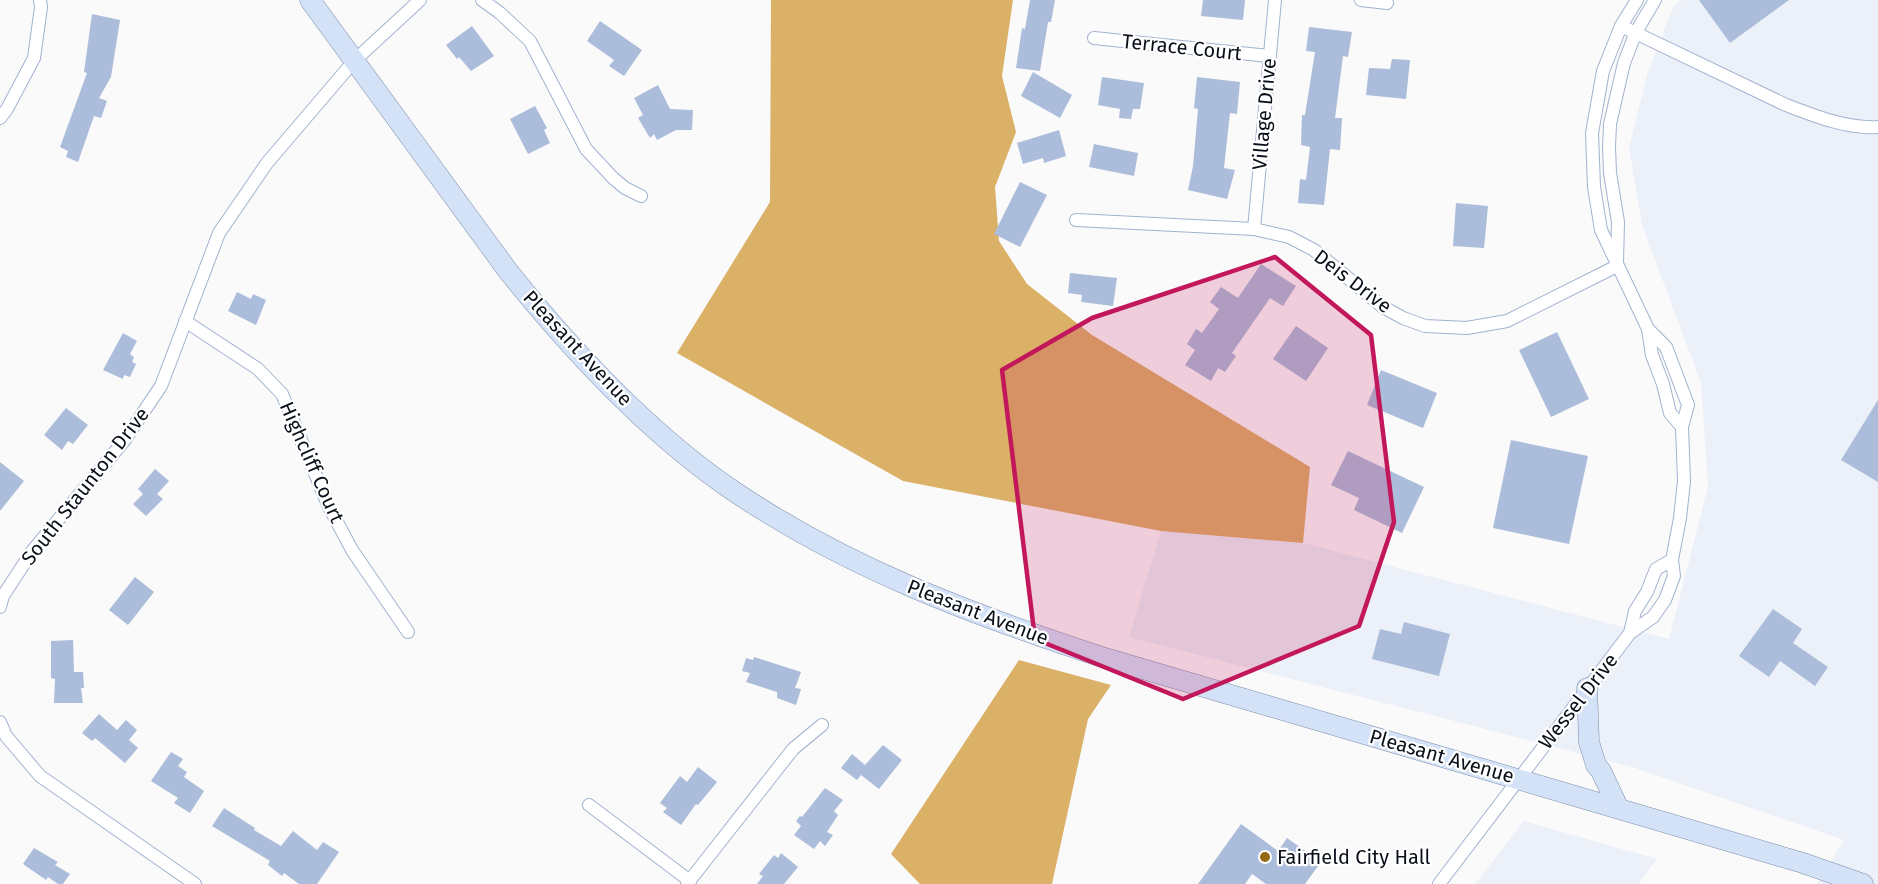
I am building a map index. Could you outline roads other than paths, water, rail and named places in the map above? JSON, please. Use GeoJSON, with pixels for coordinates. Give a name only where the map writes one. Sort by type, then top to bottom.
{"type":"FeatureCollection","features":[{"type":"Feature","properties":{"kind":"main road","name":"Pleasant Avenue"},"geometry":{"type":"LineString","coordinates":[[310,0],[508,271],[542,314],[590,367],[670,442],[733,490],[804,535],[875,572],[988,618],[1102,657],[1618,807],[1803,863],[1863,884]]}},
{"type":"Feature","properties":{"kind":"main road"},"geometry":{"type":"LineString","coordinates":[[1587,688],[1589,742],[1596,765],[1618,807]]}},
{"type":"Feature","properties":{"kind":"street"},"geometry":{"type":"LineString","coordinates":[[0,118],[34,58],[40,0]]}},
{"type":"Feature","properties":{"kind":"street","name":"South Staunton Drive"},"geometry":{"type":"LineString","coordinates":[[0,607],[3,596],[33,550],[124,441],[161,386],[219,232],[267,163],[354,61],[420,0]]}},
{"type":"Feature","properties":{"kind":"street"},"geometry":{"type":"LineString","coordinates":[[482,0],[500,13],[530,41],[586,149],[613,178],[625,188],[641,196]]}},
{"type":"Feature","properties":{"kind":"street","name":"Village Drive"},"geometry":{"type":"LineString","coordinates":[[1254,229],[1275,0]]}},
{"type":"Feature","properties":{"kind":"street"},"geometry":{"type":"LineString","coordinates":[[1361,0],[1387,3]]}},
{"type":"Feature","properties":{"kind":"street","name":"Wessel Drive"},"geometry":{"type":"LineString","coordinates":[[1637,0],[1621,26],[1603,71],[1592,134],[1594,187],[1600,230],[1648,329],[1652,356],[1663,384],[1670,413],[1683,427]]}},
{"type":"Feature","properties":{"kind":"street","name":"Wessel Drive"},"geometry":{"type":"LineString","coordinates":[[1617,266],[1618,222],[1610,172],[1608,147],[1610,124],[1624,63],[1636,32],[1655,0]]}},
{"type":"Feature","properties":{"kind":"street"},"geometry":{"type":"LineString","coordinates":[[1621,26],[1795,109],[1841,123],[1878,126]]}},
{"type":"Feature","properties":{"kind":"street","name":"Terrace Court"},"geometry":{"type":"LineString","coordinates":[[1094,38],[1269,56]]}},
{"type":"Feature","properties":{"kind":"street","name":"Deis Drive"},"geometry":{"type":"LineString","coordinates":[[1076,220],[1254,229],[1289,237],[1314,250],[1383,307],[1425,326],[1467,328],[1507,321],[1617,266]]}},
{"type":"Feature","properties":{"kind":"street","name":"Highcliff Court"},"geometry":{"type":"LineString","coordinates":[[185,321],[258,369],[282,394],[329,507],[352,550],[408,632]]}},
{"type":"Feature","properties":{"kind":"street","name":"Wessel Drive"},"geometry":{"type":"LineString","coordinates":[[1439,884],[1630,633],[1653,617],[1665,600],[1674,576],[1672,560],[1684,481],[1683,427],[1688,405],[1666,347],[1648,329]]}},
{"type":"Feature","properties":{"kind":"street","name":"Wessel Drive"},"geometry":{"type":"LineString","coordinates":[[1630,633],[1635,610],[1647,592],[1656,569],[1672,560]]}},
{"type":"Feature","properties":{"kind":"street"},"geometry":{"type":"LineString","coordinates":[[0,722],[6,735],[40,776],[195,884]]}},
{"type":"Feature","properties":{"kind":"street"},"geometry":{"type":"LineString","coordinates":[[589,805],[688,882],[793,749],[822,725]]}},
{"type":"Feature","properties":{"kind":"place","name":"Fairfield City Hall"},"geometry":{"type":"Point","coordinates":[1265,857]}}]}
